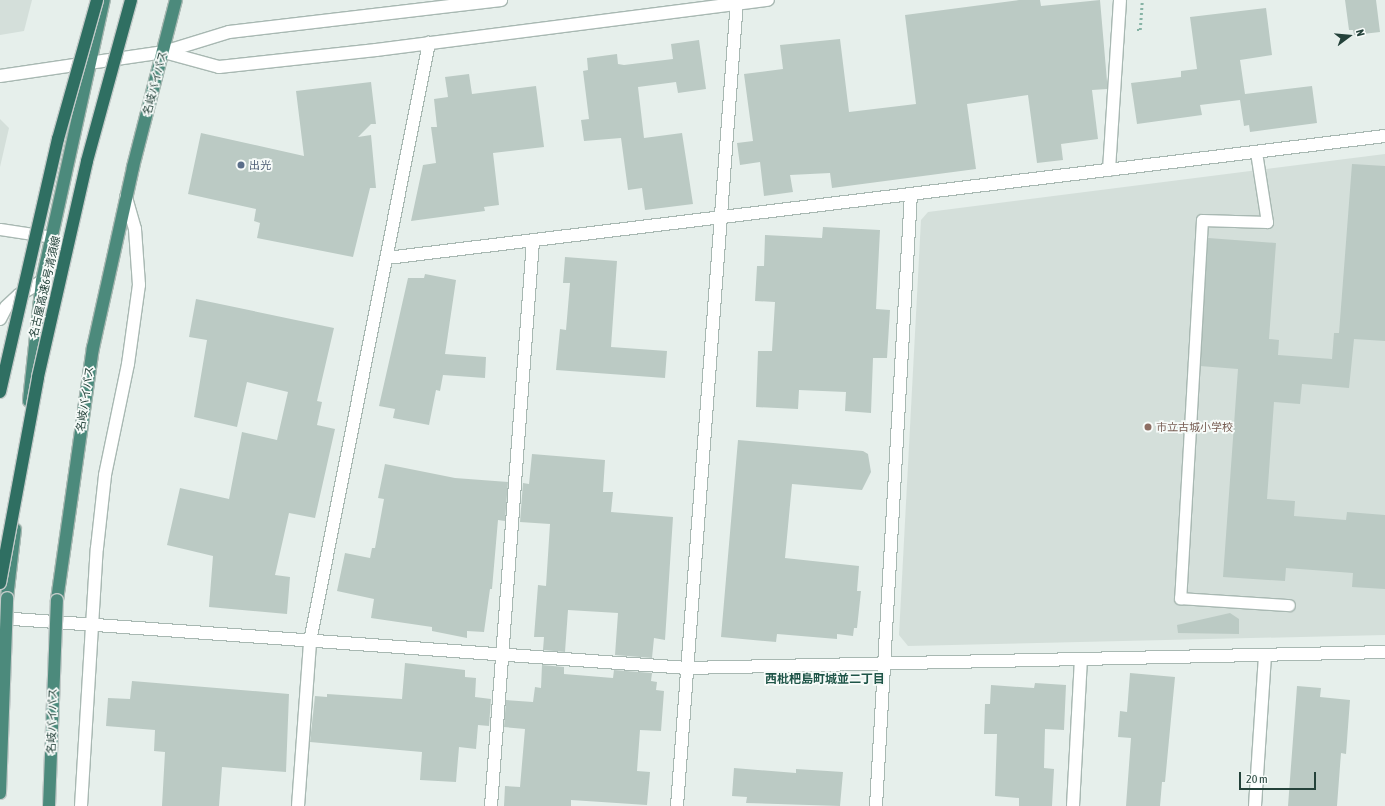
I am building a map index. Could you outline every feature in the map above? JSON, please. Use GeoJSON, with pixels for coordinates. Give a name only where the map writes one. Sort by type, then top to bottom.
{"type":"FeatureCollection","features":[{"type":"Feature","properties":{"kind":"highway","name":"名古屋高速6号清須線"},"geometry":{"type":"LineString","coordinates":[[0,392],[58,139],[97,0]]}},
{"type":"Feature","properties":{"kind":"highway"},"geometry":{"type":"LineString","coordinates":[[0,793],[7,598],[42,282],[104,0]]}},
{"type":"Feature","properties":{"kind":"highway","name":"名古屋高速6号清須線"},"geometry":{"type":"LineString","coordinates":[[0,584],[40,369],[87,161],[131,0]]}},
{"type":"Feature","properties":{"kind":"highway","name":"名岐バイパス"},"geometry":{"type":"LineString","coordinates":[[49,806],[57,600],[93,348],[126,197],[176,0]]}},
{"type":"Feature","properties":{"kind":"street"},"geometry":{"type":"LineString","coordinates":[[0,76],[164,52],[229,32],[451,3],[501,0]]}},
{"type":"Feature","properties":{"kind":"street"},"geometry":{"type":"LineString","coordinates":[[164,52],[219,66],[429,43],[737,2],[768,0]]}},
{"type":"Feature","properties":{"kind":"street"},"geometry":{"type":"LineString","coordinates":[[1109,170],[1120,0]]}},
{"type":"Feature","properties":{"kind":"street"},"geometry":{"type":"LineString","coordinates":[[677,806],[737,2]]}},
{"type":"Feature","properties":{"kind":"street"},"geometry":{"type":"LineString","coordinates":[[298,806],[310,642],[429,43]]}},
{"type":"Feature","properties":{"kind":"street"},"geometry":{"type":"LineString","coordinates":[[387,258],[1385,136]]}},
{"type":"Feature","properties":{"kind":"street"},"geometry":{"type":"LineString","coordinates":[[876,806],[911,194]]}},
{"type":"Feature","properties":{"kind":"street"},"geometry":{"type":"LineString","coordinates":[[81,806],[92,626],[105,475],[128,364],[139,285],[140,256],[126,197]]}},
{"type":"Feature","properties":{"kind":"street"},"geometry":{"type":"LineString","coordinates":[[491,806],[533,241]]}},
{"type":"Feature","properties":{"kind":"street"},"geometry":{"type":"LineString","coordinates":[[0,319],[6,307],[20,294],[42,282]]}},
{"type":"Feature","properties":{"kind":"street"},"geometry":{"type":"LineString","coordinates":[[0,618],[310,642],[687,668],[1385,652]]}},
{"type":"Feature","properties":{"kind":"street"},"geometry":{"type":"LineString","coordinates":[[1255,806],[1265,655]]}},
{"type":"Feature","properties":{"kind":"street"},"geometry":{"type":"LineString","coordinates":[[1073,806],[1081,659]]}},
{"type":"Feature","properties":{"kind":"lane"},"geometry":{"type":"LineString","coordinates":[[1256,152],[1267,222],[1202,220],[1180,598],[1289,605]]}},
{"type":"Feature","properties":{"kind":"lane"},"geometry":{"type":"LineString","coordinates":[[0,229],[52,237]]}},
{"type":"Feature","properties":{"kind":"path"},"geometry":{"type":"LineString","coordinates":[[1140,30],[1142,0]]}},
{"type":"Feature","properties":{"kind":"shaded area"},"geometry":{"type":"Polygon","coordinates":[[[0,0],[32,0],[24,31],[0,35],[0,0]]]}},
{"type":"Feature","properties":{"kind":"shaded area"},"geometry":{"type":"Polygon","coordinates":[[[0,119],[9,128],[0,167],[0,119]]]}},
{"type":"Feature","properties":{"kind":"shaded area","name":"市立古城小学校"},"geometry":{"type":"Polygon","coordinates":[[[1385,154],[1385,635],[908,646],[899,635],[921,220],[928,212],[1385,154]]]}},
{"type":"Feature","properties":{"kind":"building"},"geometry":{"type":"Polygon","coordinates":[[[1019,0],[1040,0],[1041,6],[1100,0],[1107,89],[1092,90],[1098,139],[1061,144],[1063,160],[1037,163],[1028,95],[967,104],[976,169],[832,188],[830,173],[790,175],[793,192],[764,196],[760,162],[740,165],[737,143],[753,141],[744,74],[783,69],[780,45],[840,39],[849,112],[916,104],[905,15],[1019,0]]]}},
{"type":"Feature","properties":{"kind":"building"},"geometry":{"type":"Polygon","coordinates":[[[1345,0],[1376,0],[1380,32],[1354,35],[1353,30],[1349,30],[1345,0]]]}},
{"type":"Feature","properties":{"kind":"building"},"geometry":{"type":"Polygon","coordinates":[[[1266,8],[1272,55],[1240,60],[1245,94],[1312,86],[1317,123],[1250,132],[1249,125],[1244,126],[1240,100],[1200,105],[1202,115],[1137,124],[1131,83],[1181,77],[1181,71],[1197,69],[1190,17],[1266,8]]]}},
{"type":"Feature","properties":{"kind":"building"},"geometry":{"type":"Polygon","coordinates":[[[699,40],[706,89],[678,93],[676,82],[638,87],[644,138],[682,133],[693,204],[645,210],[642,188],[628,190],[621,138],[584,141],[581,120],[589,119],[583,71],[588,70],[587,58],[617,54],[618,64],[624,65],[673,59],[671,44],[699,40]]]}},
{"type":"Feature","properties":{"kind":"building"},"geometry":{"type":"Polygon","coordinates":[[[469,74],[472,94],[536,86],[544,147],[493,153],[499,205],[484,207],[485,211],[411,221],[423,165],[436,163],[431,127],[437,127],[434,99],[448,97],[445,77],[469,74]]]}},
{"type":"Feature","properties":{"kind":"building"},"geometry":{"type":"Polygon","coordinates":[[[371,82],[376,124],[371,124],[358,137],[371,135],[376,188],[370,188],[353,257],[257,238],[260,223],[254,221],[256,209],[188,194],[201,133],[304,156],[296,91],[371,82]]]}},
{"type":"Feature","properties":{"kind":"building"},"geometry":{"type":"Polygon","coordinates":[[[1352,164],[1385,166],[1385,341],[1354,339],[1349,388],[1302,384],[1300,404],[1274,402],[1267,499],[1295,501],[1294,516],[1346,520],[1347,512],[1385,515],[1385,589],[1352,587],[1353,573],[1286,568],[1285,581],[1223,577],[1238,369],[1200,366],[1208,238],[1276,243],[1269,339],[1279,340],[1278,355],[1332,359],[1334,333],[1339,333],[1352,164]]]}},
{"type":"Feature","properties":{"kind":"building"},"geometry":{"type":"Polygon","coordinates":[[[823,227],[880,230],[876,309],[890,310],[887,358],[873,358],[871,413],[845,411],[846,392],[799,390],[798,409],[756,407],[758,351],[772,351],[775,302],[755,301],[757,266],[764,266],[765,235],[822,238],[823,227]]]}},
{"type":"Feature","properties":{"kind":"building"},"geometry":{"type":"Polygon","coordinates":[[[565,257],[617,261],[611,347],[667,351],[665,378],[556,370],[560,329],[566,330],[570,283],[563,283],[565,257]]]}},
{"type":"Feature","properties":{"kind":"building"},"geometry":{"type":"Polygon","coordinates":[[[425,274],[456,280],[445,354],[486,357],[485,378],[443,375],[440,391],[436,390],[429,425],[393,418],[395,409],[379,406],[408,278],[424,278],[425,274]]]}},
{"type":"Feature","properties":{"kind":"building"},"geometry":{"type":"Polygon","coordinates":[[[196,299],[334,328],[317,401],[322,402],[317,425],[335,429],[315,518],[289,513],[275,575],[290,577],[287,614],[209,607],[213,556],[167,545],[180,488],[229,499],[242,432],[277,440],[288,392],[247,382],[237,427],[194,417],[207,340],[189,337],[196,299]]]}},
{"type":"Feature","properties":{"kind":"building"},"geometry":{"type":"Polygon","coordinates":[[[738,440],[863,451],[868,454],[871,472],[862,490],[792,484],[785,558],[859,566],[857,591],[861,591],[857,628],[854,628],[853,636],[837,634],[837,639],[777,634],[776,642],[721,637],[738,440]]]}},
{"type":"Feature","properties":{"kind":"building"},"geometry":{"type":"Polygon","coordinates":[[[532,454],[605,460],[603,492],[613,492],[611,512],[673,517],[665,640],[654,638],[652,658],[615,655],[618,613],[568,610],[565,652],[543,650],[544,637],[534,637],[538,585],[546,586],[550,524],[520,522],[523,483],[529,484],[532,454]]]}},
{"type":"Feature","properties":{"kind":"building"},"geometry":{"type":"Polygon","coordinates":[[[385,464],[455,478],[508,482],[505,521],[498,520],[492,589],[490,589],[484,632],[467,631],[467,638],[432,631],[432,627],[371,618],[374,599],[337,591],[345,553],[370,558],[372,548],[375,548],[384,499],[378,498],[385,464]]]}},
{"type":"Feature","properties":{"kind":"building"},"geometry":{"type":"Polygon","coordinates":[[[1230,613],[1239,619],[1239,634],[1178,633],[1177,625],[1230,613]]]}},
{"type":"Feature","properties":{"kind":"building"},"geometry":{"type":"Polygon","coordinates":[[[405,663],[465,670],[465,677],[476,678],[475,697],[491,699],[489,726],[478,725],[476,749],[459,747],[456,782],[420,780],[422,752],[310,742],[315,696],[327,697],[327,694],[402,699],[405,663]]]}},
{"type":"Feature","properties":{"kind":"building"},"geometry":{"type":"Polygon","coordinates":[[[542,665],[564,667],[564,674],[613,678],[614,670],[652,673],[651,681],[657,682],[656,690],[664,691],[661,731],[640,730],[637,771],[650,772],[647,805],[571,800],[571,806],[504,806],[505,786],[520,787],[525,729],[504,727],[506,700],[533,702],[535,687],[541,688],[542,665]]]}},
{"type":"Feature","properties":{"kind":"building"},"geometry":{"type":"Polygon","coordinates":[[[1130,673],[1175,677],[1165,782],[1162,782],[1160,806],[1126,806],[1131,738],[1118,737],[1120,711],[1127,712],[1130,673]]]}},
{"type":"Feature","properties":{"kind":"building"},"geometry":{"type":"Polygon","coordinates":[[[132,681],[289,694],[286,772],[222,767],[219,806],[162,806],[165,752],[154,751],[155,730],[106,726],[108,698],[130,699],[132,681]]]}},
{"type":"Feature","properties":{"kind":"building"},"geometry":{"type":"Polygon","coordinates":[[[1035,683],[1066,685],[1064,730],[1045,729],[1044,768],[1054,769],[1052,806],[1019,806],[1019,798],[995,796],[997,734],[984,734],[985,704],[990,704],[991,685],[1034,688],[1035,683]]]}},
{"type":"Feature","properties":{"kind":"building"},"geometry":{"type":"Polygon","coordinates":[[[1297,686],[1321,688],[1320,697],[1350,700],[1346,754],[1341,753],[1337,806],[1288,806],[1297,686]]]}},
{"type":"Feature","properties":{"kind":"building"},"geometry":{"type":"Polygon","coordinates":[[[734,768],[796,773],[796,769],[843,772],[840,806],[746,803],[747,797],[732,796],[734,768]]]}},
{"type":"Feature","properties":{"kind":"place","name":"出光"},"geometry":{"type":"Point","coordinates":[241,165]}},
{"type":"Feature","properties":{"kind":"place","name":"市立古城小学校"},"geometry":{"type":"Point","coordinates":[1148,427]}},
{"type":"Feature","properties":{"kind":"district","name":"西枇杷島町城並二丁目"},"geometry":{"type":"Point","coordinates":[825,680]}}]}
